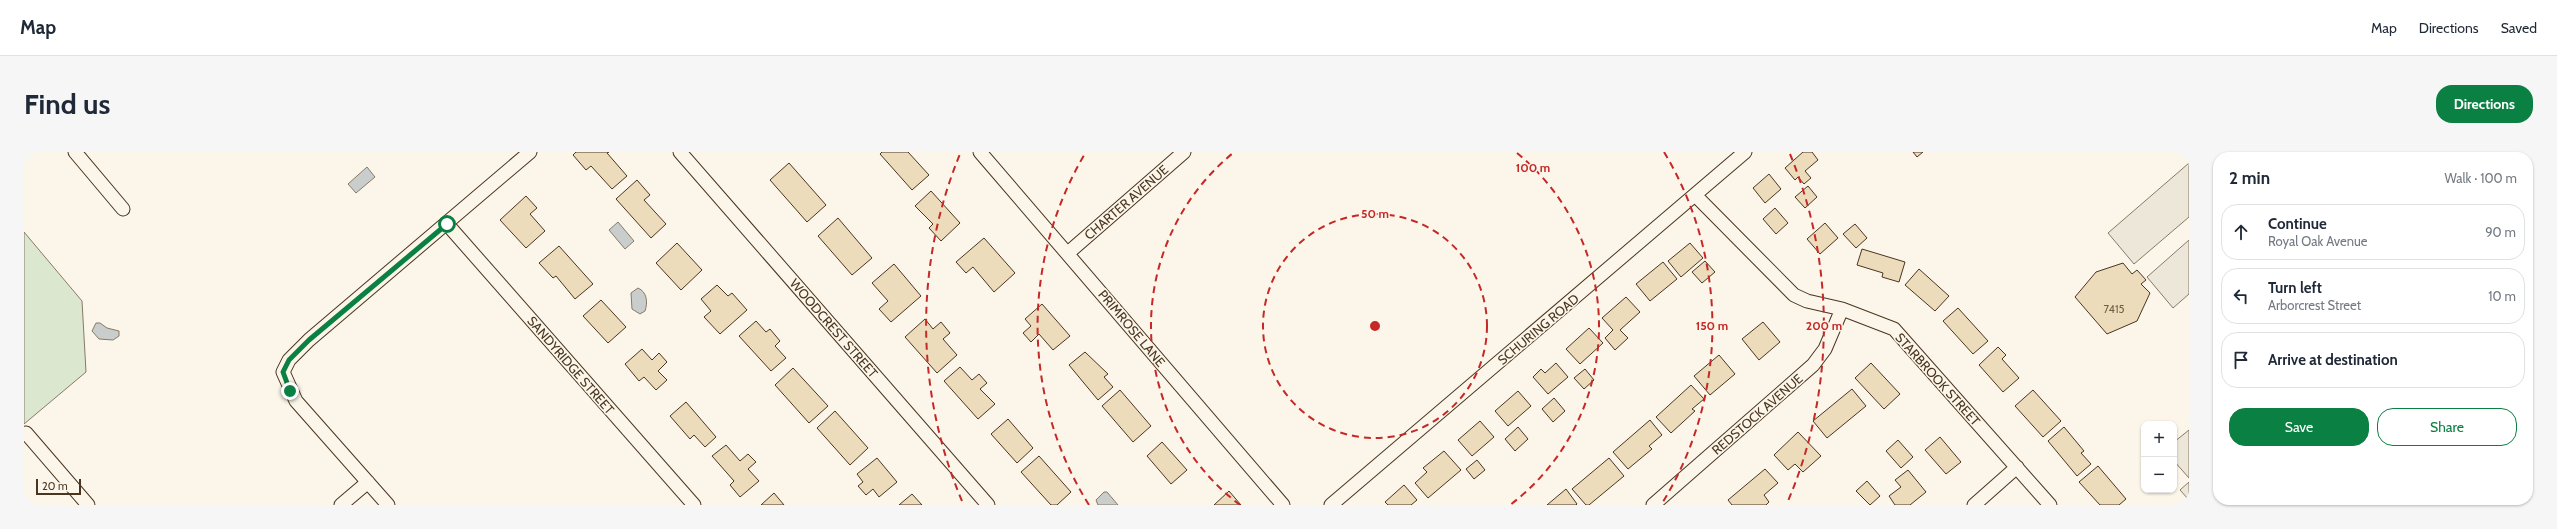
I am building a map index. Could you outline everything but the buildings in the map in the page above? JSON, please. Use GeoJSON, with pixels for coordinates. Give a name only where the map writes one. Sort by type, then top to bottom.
{"type":"FeatureCollection","features":[{"type":"Feature","properties":{"kind":"street"},"geometry":{"type":"LineString","coordinates":[[75,152],[123,209]]}},
{"type":"Feature","properties":{"kind":"street"},"geometry":{"type":"LineString","coordinates":[[388,505],[296,401],[283,372],[289,360],[309,340],[530,152]]}},
{"type":"Feature","properties":{"kind":"street","name":"WOODCREST STREET"},"geometry":{"type":"LineString","coordinates":[[680,152],[988,505]]}},
{"type":"Feature","properties":{"kind":"street","name":"PRIMROSE LANE"},"geometry":{"type":"LineString","coordinates":[[980,152],[1283,505]]}},
{"type":"Feature","properties":{"kind":"street","name":"CHARTER AVENUE"},"geometry":{"type":"LineString","coordinates":[[1068,253],[1184,152]]}},
{"type":"Feature","properties":{"kind":"street","name":"SCHURING ROAD"},"geometry":{"type":"LineString","coordinates":[[1331,505],[1745,152]]}},
{"type":"Feature","properties":{"kind":"street","name":"STARBROOK STREET"},"geometry":{"type":"LineString","coordinates":[[1695,195],[1794,295],[1806,301],[1842,309],[1894,329],[2050,505]]}},
{"type":"Feature","properties":{"kind":"street","name":"SANDYRIDGE STREET"},"geometry":{"type":"LineString","coordinates":[[447,224],[694,505]]}},
{"type":"Feature","properties":{"kind":"street","name":"REDSTOCK AVENUE"},"geometry":{"type":"LineString","coordinates":[[1653,505],[1813,365],[1825,349],[1842,309]]}},
{"type":"Feature","properties":{"kind":"street"},"geometry":{"type":"LineString","coordinates":[[26,433],[88,505]]}},
{"type":"Feature","properties":{"kind":"street"},"geometry":{"type":"LineString","coordinates":[[1974,505],[2017,467]]}},
{"type":"Feature","properties":{"kind":"street"},"geometry":{"type":"LineString","coordinates":[[342,505],[368,482]]}},
{"type":"Feature","properties":{"kind":"green space"},"geometry":{"type":"Polygon","coordinates":[[[24,232],[82,301],[86,372],[24,424],[24,232]]]}},
{"type":"Feature","properties":{"kind":"shaded area"},"geometry":{"type":"Polygon","coordinates":[[[2189,163],[2189,217],[2134,264],[2108,233],[2189,163]]]}},
{"type":"Feature","properties":{"kind":"shaded area"},"geometry":{"type":"Polygon","coordinates":[[[367,167],[375,177],[356,193],[348,184],[367,167]]]}},
{"type":"Feature","properties":{"kind":"shaded area"},"geometry":{"type":"Polygon","coordinates":[[[618,222],[634,241],[625,249],[609,230],[618,222]]]}},
{"type":"Feature","properties":{"kind":"shaded area"},"geometry":{"type":"Polygon","coordinates":[[[2189,240],[2189,294],[2173,308],[2147,277],[2189,240]]]}},
{"type":"Feature","properties":{"kind":"shaded area"},"geometry":{"type":"Polygon","coordinates":[[[638,288],[643,292],[646,298],[645,311],[640,314],[632,309],[631,293],[638,288]]]}},
{"type":"Feature","properties":{"kind":"shaded area"},"geometry":{"type":"Polygon","coordinates":[[[96,323],[100,323],[107,328],[119,331],[119,336],[113,340],[99,339],[92,331],[96,323]]]}},
{"type":"Feature","properties":{"kind":"shaded area"},"geometry":{"type":"Polygon","coordinates":[[[2189,430],[2189,478],[2177,464],[2177,440],[2189,430]]]}},
{"type":"Feature","properties":{"kind":"shaded area"},"geometry":{"type":"Polygon","coordinates":[[[2189,482],[2189,500],[2180,490],[2189,482]]]}},
{"type":"Feature","properties":{"kind":"shaded area"},"geometry":{"type":"Polygon","coordinates":[[[1104,492],[1107,492],[1118,505],[1098,505],[1096,500],[1104,492]]]}},
{"type":"Feature","properties":{"kind":"route"},"geometry":{"type":"LineString","coordinates":[[290,391],[283,372],[289,360],[309,340],[447,224]]}}]}
